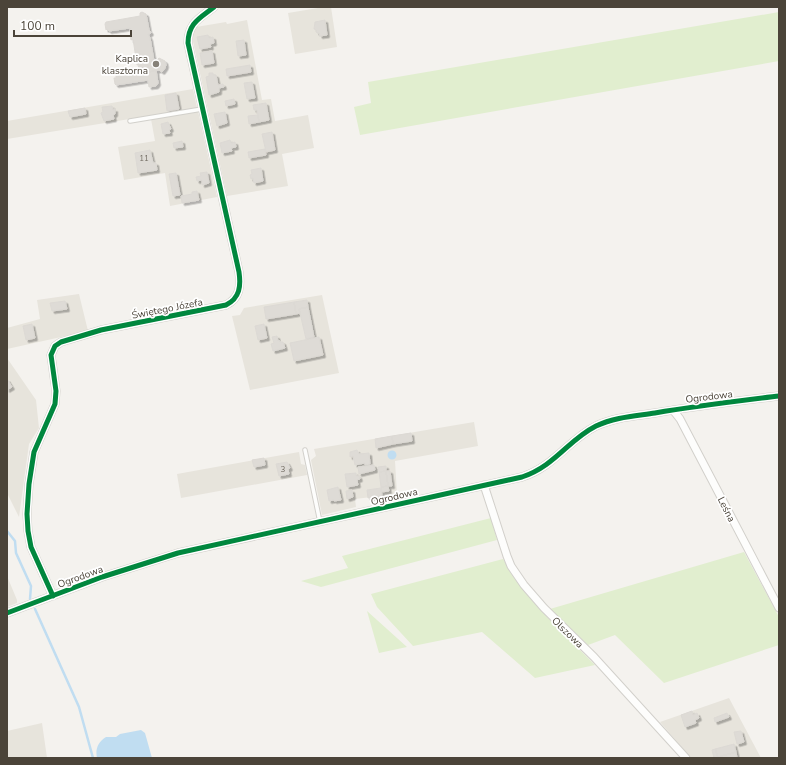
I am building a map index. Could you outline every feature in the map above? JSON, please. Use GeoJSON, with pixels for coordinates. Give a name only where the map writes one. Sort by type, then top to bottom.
{"type":"FeatureCollection","features":[{"type":"Feature","properties":{"kind":"street","name":"Świętego Józefa"},"geometry":{"type":"LineString","coordinates":[[53,596],[33,553],[28,531],[27,514],[29,484],[34,452],[55,404],[56,386],[50,357],[54,348],[61,342],[101,330],[222,307],[234,300],[238,293],[240,283],[239,272],[188,43],[188,37],[194,24],[214,7]]}},
{"type":"Feature","properties":{"kind":"street","name":"Ogrodowa"},"geometry":{"type":"LineString","coordinates":[[7,613],[102,577],[178,553],[522,477],[549,463],[585,433],[602,424],[621,418],[779,396]]}},
{"type":"Feature","properties":{"kind":"street","name":"Leśna"},"geometry":{"type":"LineString","coordinates":[[673,410],[680,419],[779,608]]}},
{"type":"Feature","properties":{"kind":"street","name":"Olszowa"},"geometry":{"type":"LineString","coordinates":[[484,485],[511,566],[524,584],[549,613],[600,662],[686,758]]}},
{"type":"Feature","properties":{"kind":"lane"},"geometry":{"type":"LineString","coordinates":[[130,121],[202,109]]}},
{"type":"Feature","properties":{"kind":"lane"},"geometry":{"type":"LineString","coordinates":[[305,450],[320,522]]}},
{"type":"Feature","properties":{"kind":"shaded area"},"geometry":{"type":"Polygon","coordinates":[[[331,7],[337,47],[295,54],[288,13],[331,7]]]}},
{"type":"Feature","properties":{"kind":"shaded area"},"geometry":{"type":"Polygon","coordinates":[[[247,20],[262,100],[271,99],[275,121],[308,115],[314,148],[282,154],[288,186],[227,196],[192,37],[196,27],[226,22],[227,24],[247,20]]]}},
{"type":"Feature","properties":{"kind":"shaded area"},"geometry":{"type":"Polygon","coordinates":[[[193,89],[197,108],[7,139],[7,121],[193,89]]]}},
{"type":"Feature","properties":{"kind":"shaded area"},"geometry":{"type":"Polygon","coordinates":[[[198,111],[217,197],[170,206],[165,173],[124,180],[118,147],[155,141],[151,119],[198,111]]]}},
{"type":"Feature","properties":{"kind":"shaded area"},"geometry":{"type":"Polygon","coordinates":[[[79,294],[88,331],[7,349],[7,328],[40,319],[37,300],[79,294]]]}},
{"type":"Feature","properties":{"kind":"shaded area"},"geometry":{"type":"Polygon","coordinates":[[[322,295],[339,373],[250,390],[232,316],[240,315],[244,308],[322,295]]]}},
{"type":"Feature","properties":{"kind":"shaded area"},"geometry":{"type":"Polygon","coordinates":[[[7,358],[36,400],[39,428],[29,444],[19,517],[7,493],[7,358]]]}},
{"type":"Feature","properties":{"kind":"shaded area"},"geometry":{"type":"Polygon","coordinates":[[[474,422],[478,446],[395,461],[397,494],[355,499],[356,507],[322,515],[311,460],[316,456],[314,449],[474,422]]]}},
{"type":"Feature","properties":{"kind":"shaded area"},"geometry":{"type":"Polygon","coordinates":[[[299,452],[301,464],[305,465],[307,475],[181,498],[177,474],[299,452]]]}},
{"type":"Feature","properties":{"kind":"shaded area"},"geometry":{"type":"Polygon","coordinates":[[[7,576],[17,603],[7,607],[7,576]]]}},
{"type":"Feature","properties":{"kind":"shaded area"},"geometry":{"type":"Polygon","coordinates":[[[729,698],[761,758],[691,758],[660,722],[729,698]]]}},
{"type":"Feature","properties":{"kind":"shaded area"},"geometry":{"type":"Polygon","coordinates":[[[42,723],[47,758],[7,758],[7,731],[42,723]]]}},
{"type":"Feature","properties":{"kind":"green space"},"geometry":{"type":"Polygon","coordinates":[[[779,12],[779,61],[360,135],[354,107],[371,103],[368,82],[779,12]]]}},
{"type":"Feature","properties":{"kind":"green space"},"geometry":{"type":"Polygon","coordinates":[[[491,518],[497,540],[321,587],[301,581],[348,568],[342,556],[491,518]]]}},
{"type":"Feature","properties":{"kind":"green space"},"geometry":{"type":"Polygon","coordinates":[[[744,552],[779,617],[779,645],[664,683],[615,635],[588,645],[550,609],[744,552]]]}},
{"type":"Feature","properties":{"kind":"green space"},"geometry":{"type":"Polygon","coordinates":[[[503,559],[515,577],[547,617],[595,665],[535,678],[482,632],[413,646],[377,607],[371,594],[503,559]]]}},
{"type":"Feature","properties":{"kind":"green space"},"geometry":{"type":"Polygon","coordinates":[[[367,611],[407,647],[379,653],[367,611]]]}},
{"type":"Feature","properties":{"kind":"water"},"geometry":{"type":"Polygon","coordinates":[[[392,450],[397,455],[392,460],[387,455],[392,450]]]}},
{"type":"Feature","properties":{"kind":"water"},"geometry":{"type":"Polygon","coordinates":[[[141,730],[145,733],[152,758],[97,758],[96,752],[98,746],[106,737],[116,737],[120,734],[141,730]]]}},
{"type":"Feature","properties":{"kind":"building"},"geometry":{"type":"Polygon","coordinates":[[[142,12],[146,14],[149,30],[151,32],[148,34],[154,61],[147,62],[149,72],[156,70],[158,83],[156,86],[149,87],[148,80],[116,85],[114,78],[116,78],[116,76],[140,72],[137,68],[139,65],[137,65],[133,39],[131,40],[130,28],[109,31],[107,29],[106,30],[105,24],[106,22],[140,16],[140,13],[142,12]]]}},
{"type":"Feature","properties":{"kind":"building"},"geometry":{"type":"Polygon","coordinates":[[[325,20],[327,35],[320,36],[314,29],[315,22],[325,20]]]}},
{"type":"Feature","properties":{"kind":"building"},"geometry":{"type":"Polygon","coordinates":[[[208,35],[209,38],[213,37],[214,43],[210,44],[211,47],[200,49],[197,37],[208,35]]]}},
{"type":"Feature","properties":{"kind":"building"},"geometry":{"type":"Polygon","coordinates":[[[244,40],[246,55],[238,56],[236,41],[244,40]]]}},
{"type":"Feature","properties":{"kind":"building"},"geometry":{"type":"Polygon","coordinates":[[[212,51],[214,63],[202,65],[200,53],[212,51]]]}},
{"type":"Feature","properties":{"kind":"building","name":"Kaplica klasztorna"},"geometry":{"type":"Polygon","coordinates":[[[159,58],[165,61],[165,68],[162,72],[159,70],[149,72],[147,62],[157,60],[159,58]]]}},
{"type":"Feature","properties":{"kind":"building"},"geometry":{"type":"Polygon","coordinates":[[[250,65],[251,72],[227,76],[226,69],[250,65]]]}},
{"type":"Feature","properties":{"kind":"building"},"geometry":{"type":"Polygon","coordinates":[[[209,73],[216,75],[218,85],[223,84],[224,87],[219,88],[219,92],[209,95],[206,77],[209,76],[209,73]]]}},
{"type":"Feature","properties":{"kind":"building"},"geometry":{"type":"Polygon","coordinates":[[[252,82],[255,98],[247,99],[244,83],[252,82]]]}},
{"type":"Feature","properties":{"kind":"building"},"geometry":{"type":"Polygon","coordinates":[[[176,93],[179,109],[167,111],[165,95],[176,93]]]}},
{"type":"Feature","properties":{"kind":"building"},"geometry":{"type":"Polygon","coordinates":[[[234,99],[235,104],[226,106],[225,101],[234,99]]]}},
{"type":"Feature","properties":{"kind":"building"},"geometry":{"type":"Polygon","coordinates":[[[266,103],[269,120],[259,122],[257,110],[254,110],[253,105],[266,103]]]}},
{"type":"Feature","properties":{"kind":"building"},"geometry":{"type":"Polygon","coordinates":[[[112,106],[113,110],[115,109],[115,114],[113,115],[114,119],[104,121],[101,113],[103,112],[102,107],[112,106]]]}},
{"type":"Feature","properties":{"kind":"building"},"geometry":{"type":"Polygon","coordinates":[[[85,108],[86,114],[70,117],[68,111],[85,108]]]}},
{"type":"Feature","properties":{"kind":"building"},"geometry":{"type":"Polygon","coordinates":[[[225,112],[227,123],[217,126],[214,114],[225,112]]]}},
{"type":"Feature","properties":{"kind":"building"},"geometry":{"type":"Polygon","coordinates":[[[258,115],[259,122],[249,124],[248,116],[258,115]]]}},
{"type":"Feature","properties":{"kind":"building"},"geometry":{"type":"Polygon","coordinates":[[[168,122],[171,129],[169,130],[170,133],[163,134],[161,124],[168,122]]]}},
{"type":"Feature","properties":{"kind":"building"},"geometry":{"type":"Polygon","coordinates":[[[272,132],[275,150],[266,152],[262,134],[272,132]]]}},
{"type":"Feature","properties":{"kind":"building"},"geometry":{"type":"Polygon","coordinates":[[[230,140],[231,143],[235,142],[236,147],[231,148],[232,151],[222,153],[220,143],[230,140]]]}},
{"type":"Feature","properties":{"kind":"building"},"geometry":{"type":"Polygon","coordinates":[[[182,141],[183,147],[174,148],[173,143],[182,141]]]}},
{"type":"Feature","properties":{"kind":"building"},"geometry":{"type":"Polygon","coordinates":[[[265,149],[266,155],[249,158],[248,152],[265,149]]]}},
{"type":"Feature","properties":{"kind":"building"},"geometry":{"type":"Polygon","coordinates":[[[150,150],[153,163],[156,163],[157,170],[138,173],[135,153],[150,150]]]}},
{"type":"Feature","properties":{"kind":"building"},"geometry":{"type":"Polygon","coordinates":[[[261,168],[263,181],[254,183],[253,178],[251,179],[250,175],[252,174],[251,170],[261,168]]]}},
{"type":"Feature","properties":{"kind":"building"},"geometry":{"type":"Polygon","coordinates":[[[207,172],[209,183],[202,185],[202,180],[197,181],[196,177],[201,176],[200,173],[207,172]]]}},
{"type":"Feature","properties":{"kind":"building"},"geometry":{"type":"Polygon","coordinates":[[[176,173],[180,195],[173,196],[169,174],[176,173]]]}},
{"type":"Feature","properties":{"kind":"building"},"geometry":{"type":"Polygon","coordinates":[[[197,191],[199,200],[182,203],[181,196],[192,194],[192,192],[197,191]]]}},
{"type":"Feature","properties":{"kind":"building"},"geometry":{"type":"Polygon","coordinates":[[[307,300],[308,307],[299,309],[300,313],[296,314],[294,302],[307,300]]]}},
{"type":"Feature","properties":{"kind":"building"},"geometry":{"type":"Polygon","coordinates":[[[65,301],[67,309],[52,311],[50,303],[65,301]]]}},
{"type":"Feature","properties":{"kind":"building"},"geometry":{"type":"Polygon","coordinates":[[[294,302],[296,314],[266,319],[264,307],[294,302]]]}},
{"type":"Feature","properties":{"kind":"building"},"geometry":{"type":"Polygon","coordinates":[[[308,307],[314,337],[306,339],[299,309],[308,307]]]}},
{"type":"Feature","properties":{"kind":"building"},"geometry":{"type":"Polygon","coordinates":[[[32,324],[35,338],[26,340],[23,326],[32,324]]]}},
{"type":"Feature","properties":{"kind":"building"},"geometry":{"type":"Polygon","coordinates":[[[264,324],[267,338],[258,340],[255,326],[264,324]]]}},
{"type":"Feature","properties":{"kind":"building"},"geometry":{"type":"Polygon","coordinates":[[[277,336],[278,341],[283,342],[285,348],[273,351],[271,344],[274,343],[272,337],[277,336]]]}},
{"type":"Feature","properties":{"kind":"building"},"geometry":{"type":"Polygon","coordinates":[[[319,337],[323,355],[294,361],[290,343],[319,337]]]}},
{"type":"Feature","properties":{"kind":"building"},"geometry":{"type":"Polygon","coordinates":[[[7,379],[12,387],[7,390],[7,379]]]}},
{"type":"Feature","properties":{"kind":"building"},"geometry":{"type":"Polygon","coordinates":[[[411,433],[412,441],[393,444],[392,436],[411,433]]]}},
{"type":"Feature","properties":{"kind":"building"},"geometry":{"type":"Polygon","coordinates":[[[392,436],[393,444],[376,448],[375,439],[392,436]]]}},
{"type":"Feature","properties":{"kind":"building"},"geometry":{"type":"Polygon","coordinates":[[[357,450],[359,454],[369,453],[370,464],[365,465],[365,463],[355,465],[353,456],[350,457],[350,452],[357,450]]]}},
{"type":"Feature","properties":{"kind":"building"},"geometry":{"type":"Polygon","coordinates":[[[264,458],[265,465],[254,467],[252,460],[264,458]]]}},
{"type":"Feature","properties":{"kind":"building"},"geometry":{"type":"Polygon","coordinates":[[[287,462],[290,468],[288,469],[289,474],[279,476],[276,464],[287,462]]]}},
{"type":"Feature","properties":{"kind":"building"},"geometry":{"type":"Polygon","coordinates":[[[374,465],[375,470],[359,474],[358,467],[374,465]]]}},
{"type":"Feature","properties":{"kind":"building"},"geometry":{"type":"Polygon","coordinates":[[[386,466],[386,471],[379,472],[378,467],[386,466]]]}},
{"type":"Feature","properties":{"kind":"building"},"geometry":{"type":"Polygon","coordinates":[[[386,471],[390,471],[392,486],[388,486],[386,471]]]}},
{"type":"Feature","properties":{"kind":"building"},"geometry":{"type":"Polygon","coordinates":[[[386,471],[388,486],[381,487],[379,472],[386,471]]]}},
{"type":"Feature","properties":{"kind":"building"},"geometry":{"type":"Polygon","coordinates":[[[356,473],[356,476],[359,476],[360,479],[357,480],[358,485],[347,487],[345,474],[356,473]]]}},
{"type":"Feature","properties":{"kind":"building"},"geometry":{"type":"Polygon","coordinates":[[[388,486],[389,491],[381,492],[381,487],[388,486]]]}},
{"type":"Feature","properties":{"kind":"building"},"geometry":{"type":"Polygon","coordinates":[[[338,487],[341,500],[329,501],[327,490],[338,487]]]}},
{"type":"Feature","properties":{"kind":"building"},"geometry":{"type":"Polygon","coordinates":[[[381,488],[382,496],[368,498],[367,490],[381,488]]]}},
{"type":"Feature","properties":{"kind":"building"},"geometry":{"type":"Polygon","coordinates":[[[352,490],[353,497],[347,499],[346,491],[352,490]]]}},
{"type":"Feature","properties":{"kind":"building"},"geometry":{"type":"Polygon","coordinates":[[[692,711],[693,715],[697,713],[699,718],[695,720],[696,723],[685,727],[681,715],[692,711]]]}},
{"type":"Feature","properties":{"kind":"building"},"geometry":{"type":"Polygon","coordinates":[[[727,713],[729,717],[715,722],[714,718],[727,713]]]}},
{"type":"Feature","properties":{"kind":"building"},"geometry":{"type":"Polygon","coordinates":[[[741,731],[744,742],[737,744],[734,732],[741,731]]]}},
{"type":"Feature","properties":{"kind":"building"},"geometry":{"type":"Polygon","coordinates":[[[734,744],[736,752],[718,757],[715,749],[734,744]]]}},
{"type":"Feature","properties":{"kind":"building"},"geometry":{"type":"Polygon","coordinates":[[[715,749],[718,757],[714,758],[712,750],[715,749]]]}},
{"type":"Feature","properties":{"kind":"building"},"geometry":{"type":"Polygon","coordinates":[[[736,752],[737,758],[718,758],[718,757],[736,752]]]}},
{"type":"Feature","properties":{"kind":"waterway"},"geometry":{"type":"LineString","coordinates":[[7,531],[15,541],[16,553],[31,586],[30,599]]}},
{"type":"Feature","properties":{"kind":"waterway"},"geometry":{"type":"LineString","coordinates":[[35,609],[79,707],[93,758]]}},
{"type":"Feature","properties":{"kind":"cycle path"},"geometry":{"type":"LineString","coordinates":[[53,596],[31,547],[27,514],[29,484],[34,452],[55,404],[56,391],[51,355],[55,346],[61,342],[101,330],[226,305],[237,295],[240,282],[239,272],[188,43],[190,30],[200,18],[214,7]]}},
{"type":"Feature","properties":{"kind":"cycle path"},"geometry":{"type":"LineString","coordinates":[[7,613],[102,577],[178,553],[522,477],[544,466],[553,460],[577,438],[603,423],[626,417],[779,396]]}},
{"type":"Feature","properties":{"kind":"place","name":"Kaplica klasztorna"},"geometry":{"type":"Point","coordinates":[156,64]}}]}
